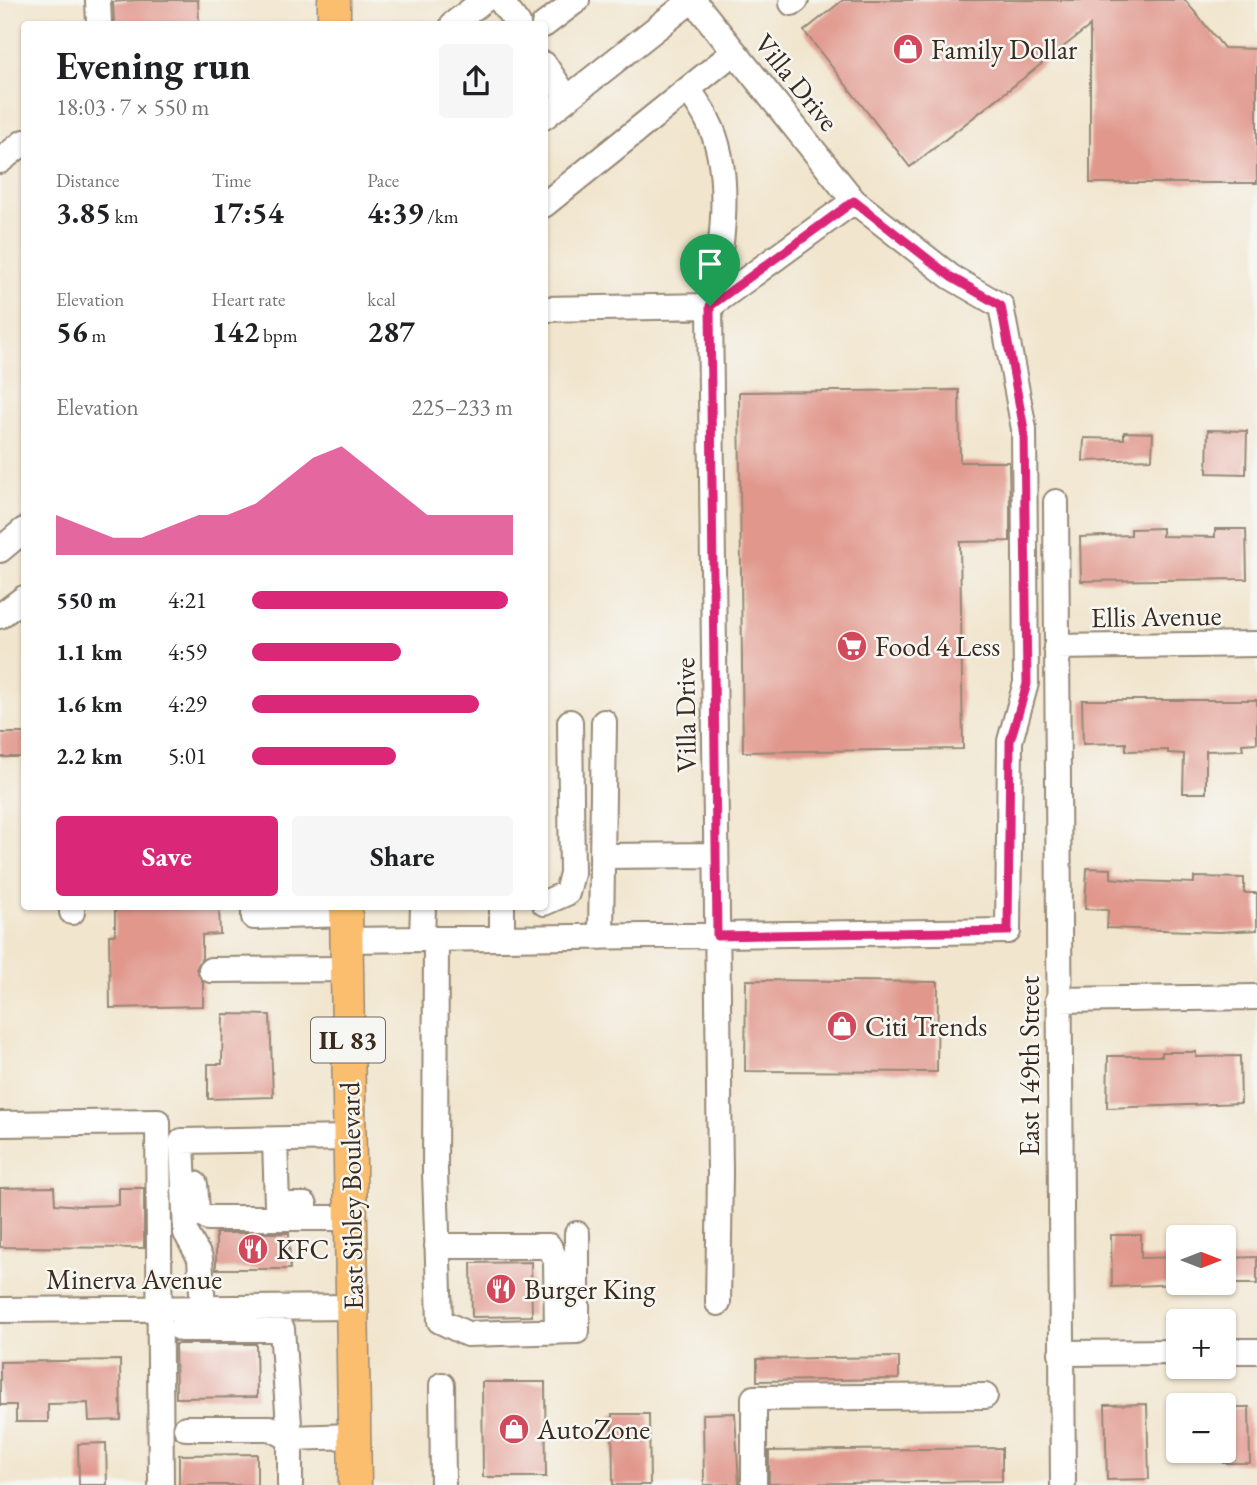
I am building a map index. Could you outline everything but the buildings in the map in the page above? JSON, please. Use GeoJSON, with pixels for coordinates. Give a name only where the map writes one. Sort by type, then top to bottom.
{"type":"FeatureCollection","features":[{"type":"Feature","properties":{"kind":"main road"},"geometry":{"type":"LineString","coordinates":[[334,0],[334,21]]}},
{"type":"Feature","properties":{"kind":"main road","name":"East Sibley Boulevard"},"geometry":{"type":"LineString","coordinates":[[347,932],[355,1485]]}},
{"type":"Feature","properties":{"kind":"street"},"geometry":{"type":"LineString","coordinates":[[98,0],[99,21]]}},
{"type":"Feature","properties":{"kind":"street"},"geometry":{"type":"LineString","coordinates":[[457,21],[484,0]]}},
{"type":"Feature","properties":{"kind":"street"},"geometry":{"type":"LineString","coordinates":[[500,0],[515,21]]}},
{"type":"Feature","properties":{"kind":"street"},"geometry":{"type":"LineString","coordinates":[[548,22],[577,0]]}},
{"type":"Feature","properties":{"kind":"street"},"geometry":{"type":"LineString","coordinates":[[548,114],[692,0]]}},
{"type":"Feature","properties":{"kind":"street","name":"Villa Drive"},"geometry":{"type":"LineString","coordinates":[[692,0],[854,201],[951,277],[1001,306],[1024,429],[1027,684],[1010,741],[1008,931],[717,936]]}},
{"type":"Feature","properties":{"kind":"street"},"geometry":{"type":"LineString","coordinates":[[548,202],[734,52]]}},
{"type":"Feature","properties":{"kind":"street"},"geometry":{"type":"LineString","coordinates":[[548,70],[567,98]]}},
{"type":"Feature","properties":{"kind":"street","name":"Villa Drive"},"geometry":{"type":"LineString","coordinates":[[688,89],[709,122],[721,164],[721,255],[710,306],[718,1303]]}},
{"type":"Feature","properties":{"kind":"street"},"geometry":{"type":"LineString","coordinates":[[0,161],[21,144]]}},
{"type":"Feature","properties":{"kind":"street"},"geometry":{"type":"LineString","coordinates":[[548,309],[710,306],[854,201]]}},
{"type":"Feature","properties":{"kind":"street","name":"East 149th Street"},"geometry":{"type":"LineString","coordinates":[[1056,502],[1063,1485]]}},
{"type":"Feature","properties":{"kind":"street"},"geometry":{"type":"LineString","coordinates":[[0,550],[21,532]]}},
{"type":"Feature","properties":{"kind":"street"},"geometry":{"type":"LineString","coordinates":[[0,616],[21,600]]}},
{"type":"Feature","properties":{"kind":"street","name":"Ellis Avenue"},"geometry":{"type":"LineString","coordinates":[[1056,647],[1257,644]]}},
{"type":"Feature","properties":{"kind":"street"},"geometry":{"type":"LineString","coordinates":[[548,901],[566,893],[572,873],[570,722]]}},
{"type":"Feature","properties":{"kind":"street"},"geometry":{"type":"LineString","coordinates":[[601,937],[604,722]]}},
{"type":"Feature","properties":{"kind":"street"},"geometry":{"type":"LineString","coordinates":[[602,856],[716,855]]}},
{"type":"Feature","properties":{"kind":"street"},"geometry":{"type":"LineString","coordinates":[[254,910],[254,917],[347,932],[429,939],[717,936]]}},
{"type":"Feature","properties":{"kind":"street"},"geometry":{"type":"LineString","coordinates":[[424,910],[429,939],[440,1321],[467,1334],[577,1331],[577,1234]]}},
{"type":"Feature","properties":{"kind":"street"},"geometry":{"type":"LineString","coordinates":[[502,910],[502,938]]}},
{"type":"Feature","properties":{"kind":"street"},"geometry":{"type":"LineString","coordinates":[[211,970],[347,932]]}},
{"type":"Feature","properties":{"kind":"street"},"geometry":{"type":"LineString","coordinates":[[1058,1000],[1257,997]]}},
{"type":"Feature","properties":{"kind":"street"},"geometry":{"type":"LineString","coordinates":[[0,1124],[158,1122],[160,1485]]}},
{"type":"Feature","properties":{"kind":"street"},"geometry":{"type":"LineString","coordinates":[[203,1309],[200,1258],[186,1233],[182,1141],[350,1138]]}},
{"type":"Feature","properties":{"kind":"street"},"geometry":{"type":"LineString","coordinates":[[275,1140],[276,1205],[351,1211]]}},
{"type":"Feature","properties":{"kind":"street"},"geometry":{"type":"LineString","coordinates":[[193,1141],[197,1211],[208,1218],[351,1211]]}},
{"type":"Feature","properties":{"kind":"street"},"geometry":{"type":"LineString","coordinates":[[437,1246],[549,1247],[556,1260],[557,1332]]}},
{"type":"Feature","properties":{"kind":"street","name":"Minerva Avenue"},"geometry":{"type":"LineString","coordinates":[[0,1310],[352,1307]]}},
{"type":"Feature","properties":{"kind":"street"},"geometry":{"type":"LineString","coordinates":[[181,1329],[282,1329],[290,1438],[290,1485]]}},
{"type":"Feature","properties":{"kind":"street"},"geometry":{"type":"LineString","coordinates":[[1236,1351],[1257,1351]]}},
{"type":"Feature","properties":{"kind":"street"},"geometry":{"type":"LineString","coordinates":[[1061,1353],[1166,1352]]}},
{"type":"Feature","properties":{"kind":"street"},"geometry":{"type":"LineString","coordinates":[[442,1385],[443,1485]]}},
{"type":"Feature","properties":{"kind":"street"},"geometry":{"type":"LineString","coordinates":[[754,1485],[754,1398],[985,1396]]}},
{"type":"Feature","properties":{"kind":"street"},"geometry":{"type":"LineString","coordinates":[[186,1428],[270,1428],[290,1438],[354,1436]]}},
{"type":"Feature","properties":{"kind":"place","name":"Family Dollar"},"geometry":{"type":"Point","coordinates":[908,49]}},
{"type":"Feature","properties":{"kind":"place","name":"Food 4 Less"},"geometry":{"type":"Point","coordinates":[852,646]}},
{"type":"Feature","properties":{"kind":"place","name":"Citi Trends"},"geometry":{"type":"Point","coordinates":[842,1026]}},
{"type":"Feature","properties":{"kind":"place","name":"KFC"},"geometry":{"type":"Point","coordinates":[253,1249]}},
{"type":"Feature","properties":{"kind":"place","name":"Burger King"},"geometry":{"type":"Point","coordinates":[501,1289]}},
{"type":"Feature","properties":{"kind":"place","name":"AutoZone"},"geometry":{"type":"Point","coordinates":[514,1429]}},
{"type":"Feature","properties":{"kind":"route"},"geometry":{"type":"LineString","coordinates":[[854,201],[951,277],[1001,306],[1024,429],[1027,684],[1010,741],[1008,931],[717,936],[710,306],[854,201]]}}]}
